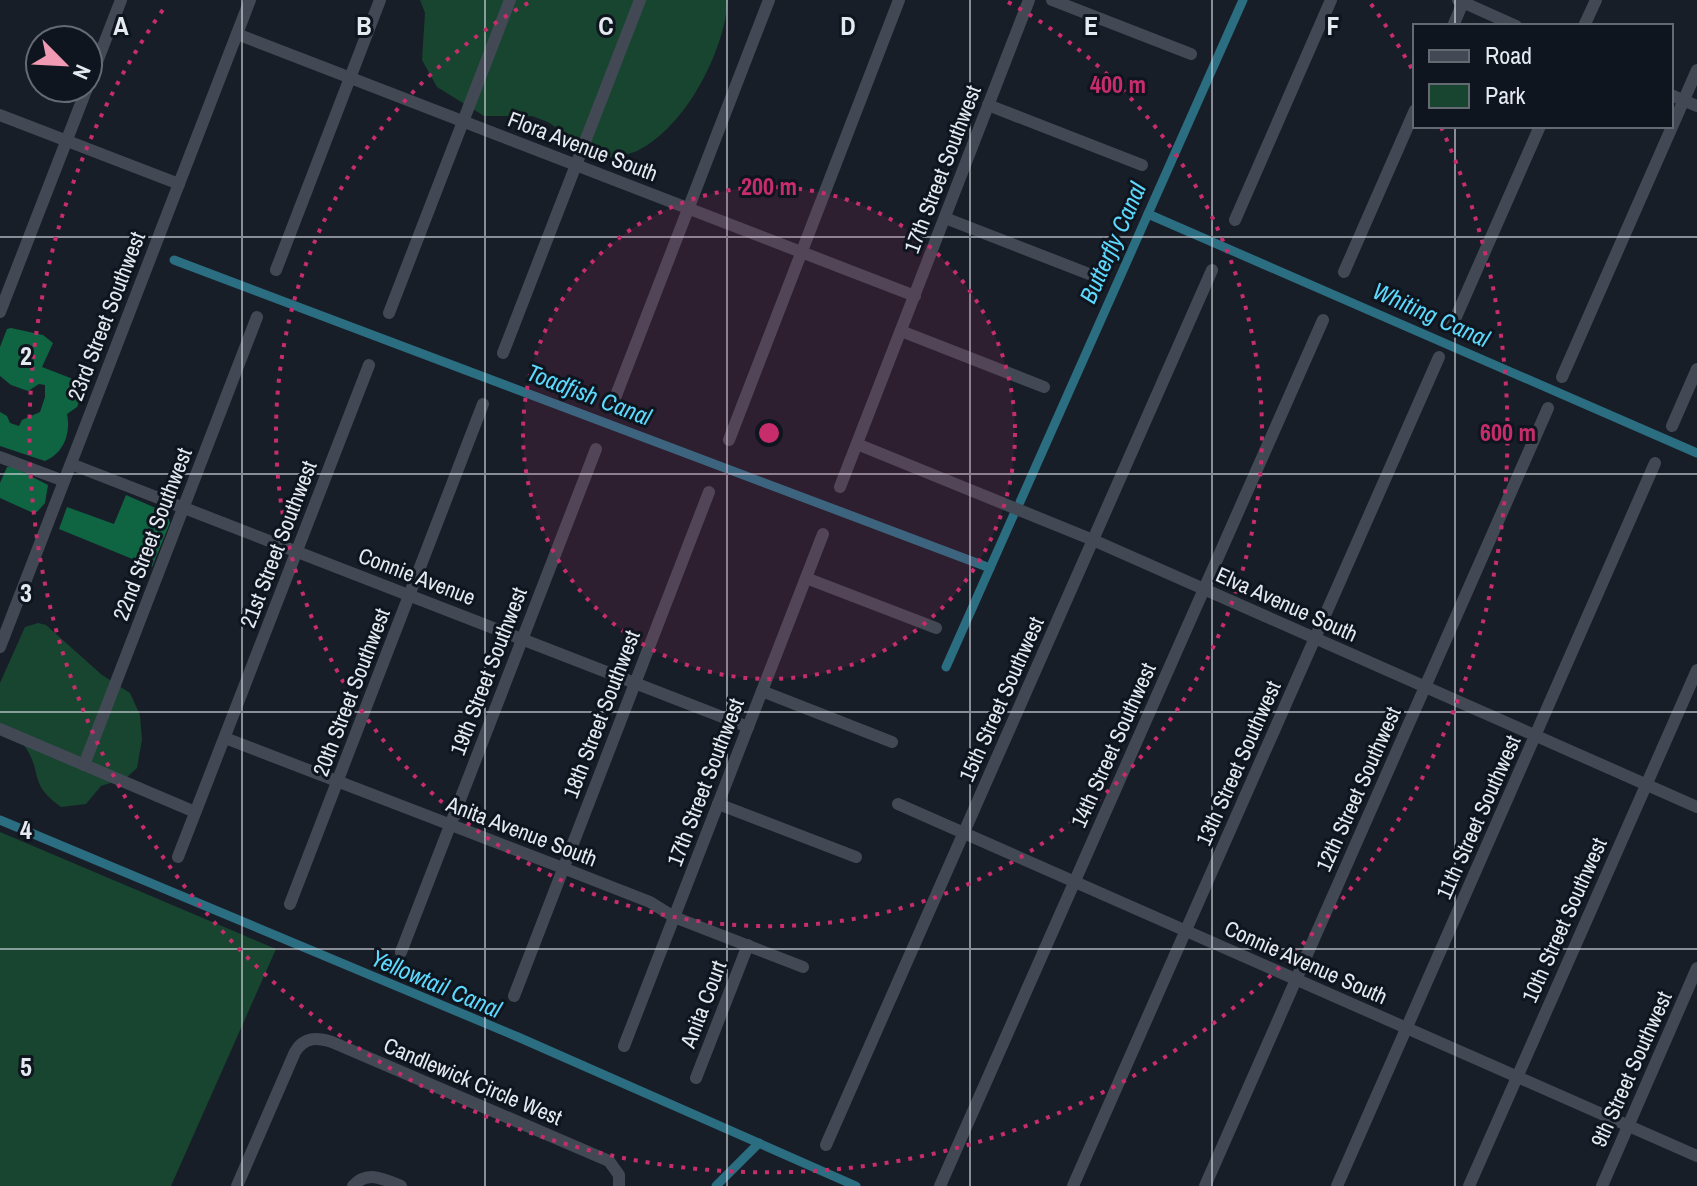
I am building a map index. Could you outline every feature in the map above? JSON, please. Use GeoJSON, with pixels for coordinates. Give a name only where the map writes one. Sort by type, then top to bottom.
{"type":"FeatureCollection","features":[{"type":"Feature","properties":{"kind":"street"},"geometry":{"type":"LineString","coordinates":[[104,43],[121,0]]}},
{"type":"Feature","properties":{"kind":"street","name":"23rd Street Southwest"},"geometry":{"type":"LineString","coordinates":[[0,647],[250,0]]}},
{"type":"Feature","properties":{"kind":"street"},"geometry":{"type":"LineString","coordinates":[[276,270],[380,0]]}},
{"type":"Feature","properties":{"kind":"street"},"geometry":{"type":"LineString","coordinates":[[389,313],[510,0]]}},
{"type":"Feature","properties":{"kind":"street"},"geometry":{"type":"LineString","coordinates":[[503,353],[640,0]]}},
{"type":"Feature","properties":{"kind":"street"},"geometry":{"type":"LineString","coordinates":[[615,398],[769,0]]}},
{"type":"Feature","properties":{"kind":"street"},"geometry":{"type":"LineString","coordinates":[[729,440],[899,0]]}},
{"type":"Feature","properties":{"kind":"street","name":"17th Street Southwest"},"geometry":{"type":"LineString","coordinates":[[840,487],[1029,0]]}},
{"type":"Feature","properties":{"kind":"street"},"geometry":{"type":"LineString","coordinates":[[1052,0],[1191,54]]}},
{"type":"Feature","properties":{"kind":"street"},"geometry":{"type":"LineString","coordinates":[[1235,220],[1331,0]]}},
{"type":"Feature","properties":{"kind":"street"},"geometry":{"type":"LineString","coordinates":[[1585,24],[1596,0]]}},
{"type":"Feature","properties":{"kind":"street"},"geometry":{"type":"LineString","coordinates":[[1454,24],[1462,1],[1512,24]]}},
{"type":"Feature","properties":{"kind":"street","name":"Flora Avenue South"},"geometry":{"type":"LineString","coordinates":[[237,34],[915,296]]}},
{"type":"Feature","properties":{"kind":"street"},"geometry":{"type":"LineString","coordinates":[[1673,125],[1697,70]]}},
{"type":"Feature","properties":{"kind":"street"},"geometry":{"type":"LineString","coordinates":[[1673,96],[1697,106]]}},
{"type":"Feature","properties":{"kind":"street"},"geometry":{"type":"LineString","coordinates":[[0,312],[80,104]]}},
{"type":"Feature","properties":{"kind":"street"},"geometry":{"type":"LineString","coordinates":[[988,105],[1142,165]]}},
{"type":"Feature","properties":{"kind":"street"},"geometry":{"type":"LineString","coordinates":[[0,115],[179,184]]}},
{"type":"Feature","properties":{"kind":"street"},"geometry":{"type":"LineString","coordinates":[[1344,272],[1413,115]]}},
{"type":"Feature","properties":{"kind":"street"},"geometry":{"type":"LineString","coordinates":[[1452,326],[1539,128]]}},
{"type":"Feature","properties":{"kind":"street"},"geometry":{"type":"LineString","coordinates":[[1562,377],[1672,128]]}},
{"type":"Feature","properties":{"kind":"street"},"geometry":{"type":"LineString","coordinates":[[945,218],[1089,274]]}},
{"type":"Feature","properties":{"kind":"street","name":"15th Street Southwest"},"geometry":{"type":"LineString","coordinates":[[826,1145],[1212,270]]}},
{"type":"Feature","properties":{"kind":"street","name":"22nd Street Southwest"},"geometry":{"type":"LineString","coordinates":[[84,765],[257,317]]}},
{"type":"Feature","properties":{"kind":"street","name":"14th Street Southwest"},"geometry":{"type":"LineString","coordinates":[[940,1186],[1323,320]]}},
{"type":"Feature","properties":{"kind":"street"},"geometry":{"type":"LineString","coordinates":[[901,331],[1044,387]]}},
{"type":"Feature","properties":{"kind":"street","name":"13th Street Southwest"},"geometry":{"type":"LineString","coordinates":[[1073,1186],[1439,357]]}},
{"type":"Feature","properties":{"kind":"street","name":"21st Street Southwest"},"geometry":{"type":"LineString","coordinates":[[195,812],[369,365]]}},
{"type":"Feature","properties":{"kind":"street"},"geometry":{"type":"LineString","coordinates":[[1672,426],[1697,369]]}},
{"type":"Feature","properties":{"kind":"street","name":"20th Street Southwest"},"geometry":{"type":"LineString","coordinates":[[290,904],[483,404]]}},
{"type":"Feature","properties":{"kind":"street","name":"12th Street Southwest"},"geometry":{"type":"LineString","coordinates":[[1205,1186],[1548,408]]}},
{"type":"Feature","properties":{"kind":"street","name":"Elva Avenue South"},"geometry":{"type":"LineString","coordinates":[[857,444],[1093,540],[1697,807]]}},
{"type":"Feature","properties":{"kind":"street","name":"19th Street Southwest"},"geometry":{"type":"LineString","coordinates":[[401,952],[596,449]]}},
{"type":"Feature","properties":{"kind":"street"},"geometry":{"type":"LineString","coordinates":[[0,457],[64,481]]}},
{"type":"Feature","properties":{"kind":"street","name":"11th Street Southwest"},"geometry":{"type":"LineString","coordinates":[[1337,1186],[1655,463]]}},
{"type":"Feature","properties":{"kind":"street","name":"Connie Avenue"},"geometry":{"type":"LineString","coordinates":[[71,464],[748,727]]}},
{"type":"Feature","properties":{"kind":"street","name":"18th Street Southwest"},"geometry":{"type":"LineString","coordinates":[[514,996],[709,492]]}},
{"type":"Feature","properties":{"kind":"street","name":"17th Street Southwest"},"geometry":{"type":"LineString","coordinates":[[624,1046],[823,534]]}},
{"type":"Feature","properties":{"kind":"street"},"geometry":{"type":"LineString","coordinates":[[806,578],[936,628]]}},
{"type":"Feature","properties":{"kind":"street","name":"10th Street Southwest"},"geometry":{"type":"LineString","coordinates":[[1469,1186],[1697,670]]}},
{"type":"Feature","properties":{"kind":"street"},"geometry":{"type":"LineString","coordinates":[[762,691],[892,742]]}},
{"type":"Feature","properties":{"kind":"street"},"geometry":{"type":"LineString","coordinates":[[0,729],[195,812],[178,857]]}},
{"type":"Feature","properties":{"kind":"street","name":"Anita Avenue South"},"geometry":{"type":"LineString","coordinates":[[225,738],[650,902],[674,917],[803,967]]}},
{"type":"Feature","properties":{"kind":"street"},"geometry":{"type":"LineString","coordinates":[[718,804],[856,857]]}},
{"type":"Feature","properties":{"kind":"street","name":"Connie Avenue South"},"geometry":{"type":"LineString","coordinates":[[898,804],[1697,1156]]}},
{"type":"Feature","properties":{"kind":"street","name":"Anita Court"},"geometry":{"type":"LineString","coordinates":[[696,1078],[748,945]]}},
{"type":"Feature","properties":{"kind":"street","name":"9th Street Southwest"},"geometry":{"type":"LineString","coordinates":[[1602,1186],[1697,968]]}},
{"type":"Feature","properties":{"kind":"street","name":"Candlewick Circle West"},"geometry":{"type":"LineString","coordinates":[[237,1186],[295,1052],[300,1043],[312,1038],[346,1048],[609,1161],[616,1167],[619,1186]]}},
{"type":"Feature","properties":{"kind":"street"},"geometry":{"type":"LineString","coordinates":[[358,1182],[377,1176],[401,1186]]}},
{"type":"Feature","properties":{"kind":"green space"},"geometry":{"type":"Polygon","coordinates":[[[420,0],[728,0],[719,42],[686,106],[655,140],[637,151],[606,158],[580,145],[548,122],[532,116],[484,116],[437,87],[422,60],[425,13],[420,0]]]}},
{"type":"Feature","properties":{"kind":"green space"},"geometry":{"type":"Polygon","coordinates":[[[7,329],[43,335],[53,343],[42,367],[86,384],[77,407],[67,414],[65,442],[57,453],[45,461],[0,446],[0,412],[7,416],[10,423],[19,426],[22,420],[40,412],[45,397],[45,385],[39,384],[28,391],[11,385],[0,376],[0,347],[7,329]]]}},
{"type":"Feature","properties":{"kind":"green space"},"geometry":{"type":"Polygon","coordinates":[[[7,467],[13,467],[48,485],[45,503],[37,512],[0,498],[0,483],[7,467]]]}},
{"type":"Feature","properties":{"kind":"green space"},"geometry":{"type":"Polygon","coordinates":[[[126,495],[167,513],[170,523],[152,567],[59,529],[67,507],[114,524],[126,495]]]}},
{"type":"Feature","properties":{"kind":"green space"},"geometry":{"type":"Polygon","coordinates":[[[38,623],[46,625],[102,675],[130,693],[140,715],[142,740],[137,768],[126,778],[101,786],[86,804],[61,807],[51,799],[40,785],[26,748],[0,729],[0,683],[25,627],[38,623]]]}},
{"type":"Feature","properties":{"kind":"green space"},"geometry":{"type":"Polygon","coordinates":[[[0,832],[276,949],[171,1186],[0,1186],[0,832]]]}},
{"type":"Feature","properties":{"kind":"waterway","name":"Butterfly Canal"},"geometry":{"type":"LineString","coordinates":[[1020,502],[1243,0]]}},
{"type":"Feature","properties":{"kind":"waterway","name":"Whiting Canal"},"geometry":{"type":"LineString","coordinates":[[1148,214],[1697,453]]}},
{"type":"Feature","properties":{"kind":"waterway","name":"Toadfish Canal"},"geometry":{"type":"LineString","coordinates":[[174,260],[990,568]]}},
{"type":"Feature","properties":{"kind":"waterway","name":"Butterfly Canal"},"geometry":{"type":"LineString","coordinates":[[946,667],[1014,514]]}},
{"type":"Feature","properties":{"kind":"waterway","name":"Yellowtail Canal"},"geometry":{"type":"LineString","coordinates":[[0,820],[518,1037],[856,1186]]}},
{"type":"Feature","properties":{"kind":"waterway"},"geometry":{"type":"LineString","coordinates":[[716,1186],[759,1143]]}}]}
